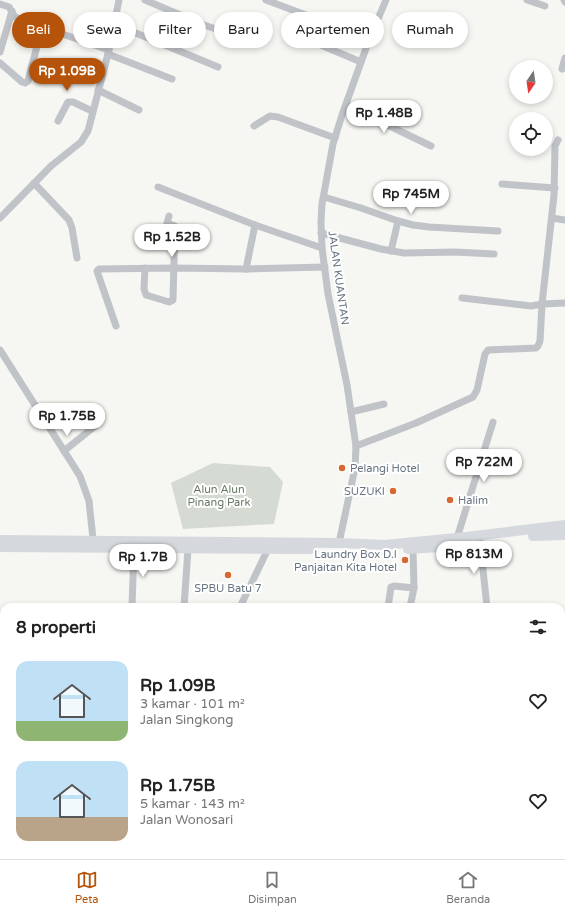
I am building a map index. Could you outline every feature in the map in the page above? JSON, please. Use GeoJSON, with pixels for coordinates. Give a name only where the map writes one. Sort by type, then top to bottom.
{"type":"FeatureCollection","features":[{"type":"Feature","properties":{"kind":"highway"},"geometry":{"type":"LineString","coordinates":[[0,540],[93,539],[339,542],[385,545],[563,530]]}},
{"type":"Feature","properties":{"kind":"highway"},"geometry":{"type":"LineString","coordinates":[[0,547],[413,549],[533,536],[563,530]]}},
{"type":"Feature","properties":{"kind":"street"},"geometry":{"type":"LineString","coordinates":[[116,12],[119,0]]}},
{"type":"Feature","properties":{"kind":"street"},"geometry":{"type":"LineString","coordinates":[[145,0],[214,28]]}},
{"type":"Feature","properties":{"kind":"street"},"geometry":{"type":"LineString","coordinates":[[266,0],[299,12]]}},
{"type":"Feature","properties":{"kind":"street"},"geometry":{"type":"LineString","coordinates":[[527,0],[545,6]]}},
{"type":"Feature","properties":{"kind":"street","name":"JALAN KUANTAN"},"geometry":{"type":"LineString","coordinates":[[378,12],[382,1]]}},
{"type":"Feature","properties":{"kind":"street"},"geometry":{"type":"LineString","coordinates":[[0,4],[9,7],[12,11],[0,52]]}},
{"type":"Feature","properties":{"kind":"street"},"geometry":{"type":"LineString","coordinates":[[136,33],[218,67]]}},
{"type":"Feature","properties":{"kind":"street"},"geometry":{"type":"LineString","coordinates":[[65,36],[172,79]]}},
{"type":"Feature","properties":{"kind":"street"},"geometry":{"type":"LineString","coordinates":[[0,63],[25,83],[28,81],[37,48]]}},
{"type":"Feature","properties":{"kind":"street"},"geometry":{"type":"LineString","coordinates":[[0,218],[51,166],[84,138],[88,130],[109,48]]}},
{"type":"Feature","properties":{"kind":"street"},"geometry":{"type":"LineString","coordinates":[[329,48],[361,62]]}},
{"type":"Feature","properties":{"kind":"street","name":"JALAN KUANTAN"},"geometry":{"type":"LineString","coordinates":[[339,542],[356,468],[356,446],[351,412],[328,294],[320,233],[324,197],[335,138],[366,48]]}},
{"type":"Feature","properties":{"kind":"street"},"geometry":{"type":"LineString","coordinates":[[562,69],[565,58]]}},
{"type":"Feature","properties":{"kind":"street"},"geometry":{"type":"LineString","coordinates":[[98,90],[139,110]]}},
{"type":"Feature","properties":{"kind":"street"},"geometry":{"type":"LineString","coordinates":[[58,121],[68,102],[73,102],[92,111]]}},
{"type":"Feature","properties":{"kind":"street"},"geometry":{"type":"LineString","coordinates":[[346,106],[431,146]]}},
{"type":"Feature","properties":{"kind":"street"},"geometry":{"type":"LineString","coordinates":[[254,126],[270,116],[278,117],[335,138]]}},
{"type":"Feature","properties":{"kind":"street"},"geometry":{"type":"LineString","coordinates":[[356,446],[416,423],[473,397],[477,390],[486,350],[494,348],[530,348],[538,346],[540,341],[542,304],[555,188],[555,146],[558,140]]}},
{"type":"Feature","properties":{"kind":"street"},"geometry":{"type":"LineString","coordinates":[[34,183],[69,220],[72,228],[77,258]]}},
{"type":"Feature","properties":{"kind":"street"},"geometry":{"type":"LineString","coordinates":[[502,184],[555,188]]}},
{"type":"Feature","properties":{"kind":"street"},"geometry":{"type":"LineString","coordinates":[[158,187],[255,225],[322,248]]}},
{"type":"Feature","properties":{"kind":"street"},"geometry":{"type":"LineString","coordinates":[[324,197],[398,221],[427,227],[498,231]]}},
{"type":"Feature","properties":{"kind":"street"},"geometry":{"type":"LineString","coordinates":[[145,268],[144,289],[146,295],[169,302],[173,300],[175,226],[167,223],[168,216]]}},
{"type":"Feature","properties":{"kind":"street"},"geometry":{"type":"LineString","coordinates":[[552,218],[565,220]]}},
{"type":"Feature","properties":{"kind":"street"},"geometry":{"type":"LineString","coordinates":[[391,251],[398,221]]}},
{"type":"Feature","properties":{"kind":"street"},"geometry":{"type":"LineString","coordinates":[[246,269],[255,225]]}},
{"type":"Feature","properties":{"kind":"street"},"geometry":{"type":"LineString","coordinates":[[320,233],[391,251],[494,254]]}},
{"type":"Feature","properties":{"kind":"street"},"geometry":{"type":"LineString","coordinates":[[116,326],[98,274],[98,270],[103,268],[246,269],[325,267]]}},
{"type":"Feature","properties":{"kind":"street"},"geometry":{"type":"LineString","coordinates":[[462,298],[525,306],[565,303]]}},
{"type":"Feature","properties":{"kind":"street"},"geometry":{"type":"LineString","coordinates":[[0,350],[80,476],[87,495],[93,539]]}},
{"type":"Feature","properties":{"kind":"street"},"geometry":{"type":"LineString","coordinates":[[351,412],[384,404]]}},
{"type":"Feature","properties":{"kind":"street"},"geometry":{"type":"LineString","coordinates":[[457,538],[493,422]]}},
{"type":"Feature","properties":{"kind":"street"},"geometry":{"type":"LineString","coordinates":[[64,451],[95,426]]}},
{"type":"Feature","properties":{"kind":"street"},"geometry":{"type":"LineString","coordinates":[[480,542],[487,603]]}},
{"type":"Feature","properties":{"kind":"street"},"geometry":{"type":"LineString","coordinates":[[132,603],[134,548]]}},
{"type":"Feature","properties":{"kind":"street"},"geometry":{"type":"LineString","coordinates":[[184,603],[188,548]]}},
{"type":"Feature","properties":{"kind":"street"},"geometry":{"type":"LineString","coordinates":[[242,603],[268,549]]}},
{"type":"Feature","properties":{"kind":"street"},"geometry":{"type":"LineString","coordinates":[[411,603],[414,588],[413,549]]}},
{"type":"Feature","properties":{"kind":"street"},"geometry":{"type":"LineString","coordinates":[[389,603],[391,587],[414,588]]}},
{"type":"Feature","properties":{"kind":"green space","name":"Alun Alun Pinang Park"},"geometry":{"type":"Polygon","coordinates":[[[213,463],[270,467],[283,482],[274,524],[183,529],[171,483],[213,463]]]}},
{"type":"Feature","properties":{"kind":"place","name":"Pelangi Hotel"},"geometry":{"type":"Point","coordinates":[342,468]}},
{"type":"Feature","properties":{"kind":"place","name":"SUZUKI"},"geometry":{"type":"Point","coordinates":[393,491]}},
{"type":"Feature","properties":{"kind":"place","name":"Halim"},"geometry":{"type":"Point","coordinates":[450,500]}},
{"type":"Feature","properties":{"kind":"place","name":"Laundry Box D.I Panjaitan Kita Hotel"},"geometry":{"type":"Point","coordinates":[405,560]}},
{"type":"Feature","properties":{"kind":"place","name":"SPBU Batu 7"},"geometry":{"type":"Point","coordinates":[228,575]}}]}
